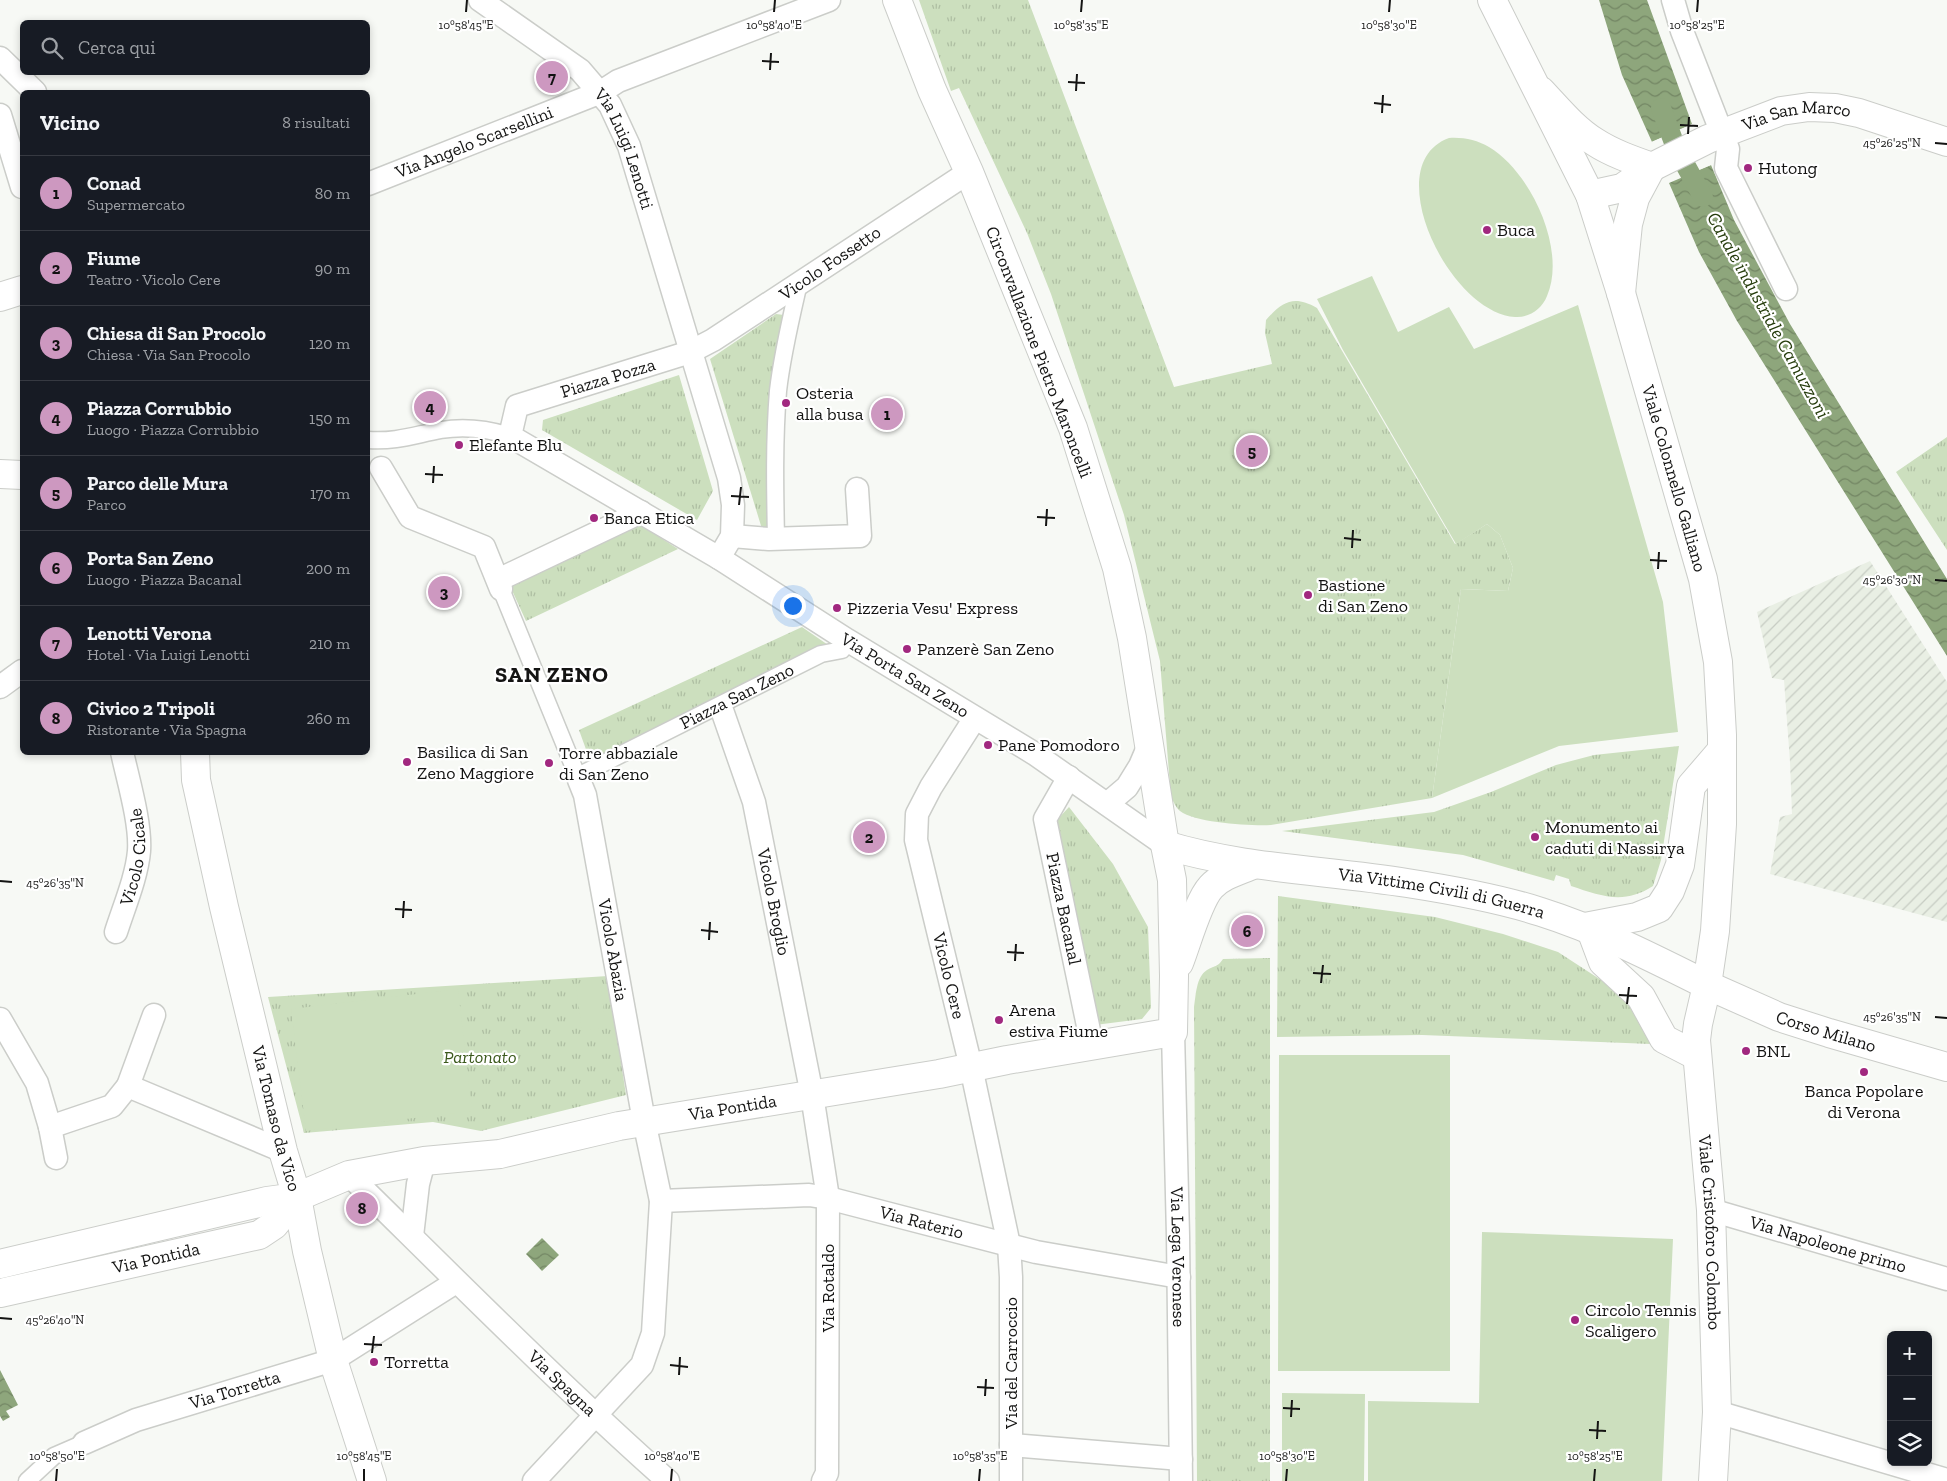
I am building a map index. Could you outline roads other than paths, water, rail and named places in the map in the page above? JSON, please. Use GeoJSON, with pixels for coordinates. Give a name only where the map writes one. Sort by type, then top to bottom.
{"type":"FeatureCollection","features":[{"type":"Feature","properties":{"kind":"street","name":"Via Luigi Lenotti"},"geometry":{"type":"LineString","coordinates":[[480,0],[580,70],[610,104],[629,146],[690,352]]}},
{"type":"Feature","properties":{"kind":"street","name":"Via Angelo Scarsellini"},"geometry":{"type":"LineString","coordinates":[[370,183],[601,92],[618,82],[829,0]]}},
{"type":"Feature","properties":{"kind":"street","name":"Circonvallazione Pietro Maroncelli"},"geometry":{"type":"LineString","coordinates":[[897,0],[932,90],[969,172],[1073,428],[1117,568],[1132,638],[1165,845]]}},
{"type":"Feature","properties":{"kind":"street","name":"Viale Colonnello Galliano"},"geometry":{"type":"LineString","coordinates":[[1492,0],[1590,195],[1621,293],[1703,579],[1718,662],[1722,750],[1722,824],[1715,931],[1706,986]]}},
{"type":"Feature","properties":{"kind":"street"},"geometry":{"type":"LineString","coordinates":[[1673,0],[1715,136],[1728,149],[1726,168],[1786,289]]}},
{"type":"Feature","properties":{"kind":"street"},"geometry":{"type":"LineString","coordinates":[[0,58],[34,90]]}},
{"type":"Feature","properties":{"kind":"street"},"geometry":{"type":"LineString","coordinates":[[1534,83],[1570,122],[1594,142],[1630,160],[1653,166],[1635,198],[1628,224],[1621,293]]}},
{"type":"Feature","properties":{"kind":"street","name":"Via San Marco"},"geometry":{"type":"LineString","coordinates":[[1590,195],[1622,188],[1653,166],[1715,136],[1781,111],[1809,107],[1835,108],[1859,113],[1947,142]]}},
{"type":"Feature","properties":{"kind":"street"},"geometry":{"type":"LineString","coordinates":[[0,115],[20,180]]}},
{"type":"Feature","properties":{"kind":"street","name":"Vicolo Fossetto"},"geometry":{"type":"LineString","coordinates":[[690,352],[713,340],[969,172]]}},
{"type":"Feature","properties":{"kind":"street"},"geometry":{"type":"LineString","coordinates":[[776,539],[778,390],[799,283]]}},
{"type":"Feature","properties":{"kind":"street"},"geometry":{"type":"LineString","coordinates":[[0,297],[20,291]]}},
{"type":"Feature","properties":{"kind":"street"},"geometry":{"type":"LineString","coordinates":[[690,352],[729,478],[733,505],[732,536],[719,558]]}},
{"type":"Feature","properties":{"kind":"street","name":"Piazza Pozza"},"geometry":{"type":"LineString","coordinates":[[510,436],[517,406],[690,352]]}},
{"type":"Feature","properties":{"kind":"street"},"geometry":{"type":"LineString","coordinates":[[580,780],[484,547],[410,517],[381,468],[374,440],[408,439],[442,430],[467,428],[491,430],[510,436],[641,512]]}},
{"type":"Feature","properties":{"kind":"street"},"geometry":{"type":"LineString","coordinates":[[0,474],[20,475]]}},
{"type":"Feature","properties":{"kind":"street"},"geometry":{"type":"LineString","coordinates":[[732,536],[776,539],[860,536],[857,489]]}},
{"type":"Feature","properties":{"kind":"street"},"geometry":{"type":"LineString","coordinates":[[499,585],[641,512]]}},
{"type":"Feature","properties":{"kind":"street","name":"Via Porta San Zeno"},"geometry":{"type":"LineString","coordinates":[[641,512],[719,558],[847,640],[1069,777],[1165,845]]}},
{"type":"Feature","properties":{"kind":"street","name":"Piazza San Zeno"},"geometry":{"type":"LineString","coordinates":[[580,780],[582,774],[821,654],[842,650]]}},
{"type":"Feature","properties":{"kind":"street"},"geometry":{"type":"LineString","coordinates":[[0,687],[20,672]]}},
{"type":"Feature","properties":{"kind":"street","name":"Vicolo Broglio"},"geometry":{"type":"LineString","coordinates":[[723,713],[754,802],[812,1095]]}},
{"type":"Feature","properties":{"kind":"street","name":"Vicolo Cere"},"geometry":{"type":"LineString","coordinates":[[975,718],[931,787],[917,814],[916,840],[971,1067],[1009,1245]]}},
{"type":"Feature","properties":{"kind":"street"},"geometry":{"type":"LineString","coordinates":[[1106,804],[1127,787],[1140,766],[1149,745]]}},
{"type":"Feature","properties":{"kind":"street"},"geometry":{"type":"LineString","coordinates":[[1697,1056],[1664,1039],[1641,997],[1603,962],[1588,929],[1637,917],[1658,908],[1670,891],[1680,865],[1691,786],[1722,750]]}},
{"type":"Feature","properties":{"kind":"street","name":"Vicolo Cicale"},"geometry":{"type":"LineString","coordinates":[[116,932],[133,880],[139,850],[136,814],[123,755]]}},
{"type":"Feature","properties":{"kind":"street","name":"Via Tomaso da Vico"},"geometry":{"type":"LineString","coordinates":[[195,755],[196,780],[224,907],[283,1151],[297,1198],[307,1251],[333,1360],[372,1481]]}},
{"type":"Feature","properties":{"kind":"street","name":"Piazza Bacanal"},"geometry":{"type":"LineString","coordinates":[[1069,777],[1044,819],[1092,1045]]}},
{"type":"Feature","properties":{"kind":"street","name":"Vicolo Abazia"},"geometry":{"type":"LineString","coordinates":[[534,1481],[642,1365],[653,1332],[661,1201],[644,1121],[585,795],[580,780]]}},
{"type":"Feature","properties":{"kind":"street"},"geometry":{"type":"LineString","coordinates":[[1165,845],[1172,880],[1173,1032]]}},
{"type":"Feature","properties":{"kind":"street","name":"Via Vittime Civili di Guerra"},"geometry":{"type":"LineString","coordinates":[[1165,845],[1199,855],[1253,865],[1408,883],[1502,902],[1540,912],[1588,929],[1660,961],[1706,986]]}},
{"type":"Feature","properties":{"kind":"street"},"geometry":{"type":"LineString","coordinates":[[1174,976],[1200,906],[1211,887],[1225,877],[1253,865]]}},
{"type":"Feature","properties":{"kind":"street","name":"Viale Cristoforo Colombo"},"geometry":{"type":"LineString","coordinates":[[1706,986],[1698,1024],[1697,1056],[1711,1210],[1717,1412],[1713,1481]]}},
{"type":"Feature","properties":{"kind":"street","name":"Corso Milano"},"geometry":{"type":"LineString","coordinates":[[1706,986],[1779,1017],[1947,1067]]}},
{"type":"Feature","properties":{"kind":"street"},"geometry":{"type":"LineString","coordinates":[[1146,1037],[1174,1004]]}},
{"type":"Feature","properties":{"kind":"street"},"geometry":{"type":"LineString","coordinates":[[50,1127],[112,1106],[128,1086],[154,1015]]}},
{"type":"Feature","properties":{"kind":"street"},"geometry":{"type":"LineString","coordinates":[[0,1019],[37,1083],[50,1127],[56,1158]]}},
{"type":"Feature","properties":{"kind":"street","name":"Via Pontida"},"geometry":{"type":"LineString","coordinates":[[0,1264],[267,1201],[297,1198],[348,1175],[424,1161],[500,1154],[644,1121],[812,1095],[1173,1032]]}},
{"type":"Feature","properties":{"kind":"street","name":"Via Lega Veronese"},"geometry":{"type":"LineString","coordinates":[[1173,1032],[1179,1277],[1181,1481]]}},
{"type":"Feature","properties":{"kind":"street"},"geometry":{"type":"LineString","coordinates":[[128,1086],[283,1151]]}},
{"type":"Feature","properties":{"kind":"street","name":"Via Rotaldo"},"geometry":{"type":"LineString","coordinates":[[812,1095],[828,1198],[827,1473],[822,1481]]}},
{"type":"Feature","properties":{"kind":"street"},"geometry":{"type":"LineString","coordinates":[[412,1236],[418,1184],[424,1161]]}},
{"type":"Feature","properties":{"kind":"street","name":"Via Spagna"},"geometry":{"type":"LineString","coordinates":[[348,1175],[595,1415],[668,1481]]}},
{"type":"Feature","properties":{"kind":"street","name":"Via Raterio"},"geometry":{"type":"LineString","coordinates":[[661,1201],[809,1196],[828,1198],[1036,1252],[1179,1277]]}},
{"type":"Feature","properties":{"kind":"street","name":"Via Pontida"},"geometry":{"type":"LineString","coordinates":[[0,1293],[259,1235],[274,1225],[297,1198]]}},
{"type":"Feature","properties":{"kind":"street","name":"Via Napoleone primo"},"geometry":{"type":"LineString","coordinates":[[1711,1210],[1947,1279]]}},
{"type":"Feature","properties":{"kind":"street","name":"Via del Carroccio"},"geometry":{"type":"LineString","coordinates":[[1009,1245],[1011,1277],[1011,1481]]}},
{"type":"Feature","properties":{"kind":"street"},"geometry":{"type":"LineString","coordinates":[[333,1360],[456,1282]]}},
{"type":"Feature","properties":{"kind":"street","name":"Via Torretta"},"geometry":{"type":"LineString","coordinates":[[84,1443],[136,1420],[333,1360]]}},
{"type":"Feature","properties":{"kind":"street"},"geometry":{"type":"LineString","coordinates":[[1717,1412],[1947,1480]]}},
{"type":"Feature","properties":{"kind":"street"},"geometry":{"type":"LineString","coordinates":[[27,1481],[54,1456],[84,1443]]}},
{"type":"Feature","properties":{"kind":"street"},"geometry":{"type":"LineString","coordinates":[[1011,1445],[1181,1459]]}},
{"type":"Feature","properties":{"kind":"water"},"geometry":{"type":"Polygon","coordinates":[[[1599,0],[1647,0],[1692,124],[1652,142],[1622,75],[1599,0]]]}},
{"type":"Feature","properties":{"kind":"water"},"geometry":{"type":"Polygon","coordinates":[[[1711,165],[1734,220],[1790,324],[1947,579],[1947,656],[1737,321],[1699,252],[1669,183],[1711,165]]]}},
{"type":"Feature","properties":{"kind":"water"},"geometry":{"type":"Polygon","coordinates":[[[542,1238],[559,1255],[542,1271],[526,1254],[542,1238]]]}},
{"type":"Feature","properties":{"kind":"water"},"geometry":{"type":"Polygon","coordinates":[[[0,1370],[18,1405],[6,1411],[10,1417],[3,1421],[0,1416],[0,1370]]]}},
{"type":"Feature","properties":{"kind":"waterway","name":"Canale industriale Camuzzoni"},"geometry":{"type":"LineString","coordinates":[[1661,108],[1676,148],[1703,197]]}},
{"type":"Feature","properties":{"kind":"place","name":"Lenotti Verona"},"geometry":{"type":"Point","coordinates":[552,77]}},
{"type":"Feature","properties":{"kind":"place","name":"Hutong"},"geometry":{"type":"Point","coordinates":[1748,168]}},
{"type":"Feature","properties":{"kind":"place","name":"Buca"},"geometry":{"type":"Point","coordinates":[1487,230]}},
{"type":"Feature","properties":{"kind":"place","name":"Osteria alla busa"},"geometry":{"type":"Point","coordinates":[786,403]}},
{"type":"Feature","properties":{"kind":"place","name":"Piazza Corrubbio"},"geometry":{"type":"Point","coordinates":[430,407]}},
{"type":"Feature","properties":{"kind":"place","name":"Conad"},"geometry":{"type":"Point","coordinates":[887,414]}},
{"type":"Feature","properties":{"kind":"place","name":"Elefante Blu"},"geometry":{"type":"Point","coordinates":[459,445]}},
{"type":"Feature","properties":{"kind":"place","name":"Parco delle Mura"},"geometry":{"type":"Point","coordinates":[1252,451]}},
{"type":"Feature","properties":{"kind":"place","name":"Banca Etica"},"geometry":{"type":"Point","coordinates":[594,518]}},
{"type":"Feature","properties":{"kind":"place","name":"Chiesa di San Procolo"},"geometry":{"type":"Point","coordinates":[444,592]}},
{"type":"Feature","properties":{"kind":"place","name":"Bastione di San Zeno"},"geometry":{"type":"Point","coordinates":[1308,595]}},
{"type":"Feature","properties":{"kind":"place","name":"Pizzeria Vesu' Express"},"geometry":{"type":"Point","coordinates":[837,608]}},
{"type":"Feature","properties":{"kind":"place","name":"Panzerè San Zeno"},"geometry":{"type":"Point","coordinates":[907,649]}},
{"type":"Feature","properties":{"kind":"place","name":"Pane Pomodoro"},"geometry":{"type":"Point","coordinates":[988,745]}},
{"type":"Feature","properties":{"kind":"place","name":"Basilica di San Zeno Maggiore"},"geometry":{"type":"Point","coordinates":[407,762]}},
{"type":"Feature","properties":{"kind":"place","name":"Torre abbaziale di San Zeno"},"geometry":{"type":"Point","coordinates":[549,763]}},
{"type":"Feature","properties":{"kind":"place","name":"Fiume"},"geometry":{"type":"Point","coordinates":[869,837]}},
{"type":"Feature","properties":{"kind":"place","name":"Monumento ai caduti di Nassirya"},"geometry":{"type":"Point","coordinates":[1535,837]}},
{"type":"Feature","properties":{"kind":"place","name":"Porta San Zeno"},"geometry":{"type":"Point","coordinates":[1247,931]}},
{"type":"Feature","properties":{"kind":"place","name":"Arena estiva Fiume"},"geometry":{"type":"Point","coordinates":[999,1020]}},
{"type":"Feature","properties":{"kind":"place","name":"BNL"},"geometry":{"type":"Point","coordinates":[1746,1051]}},
{"type":"Feature","properties":{"kind":"place","name":"Banca Popolare di Verona"},"geometry":{"type":"Point","coordinates":[1864,1072]}},
{"type":"Feature","properties":{"kind":"place","name":"Civico 2 Tripoli"},"geometry":{"type":"Point","coordinates":[362,1208]}},
{"type":"Feature","properties":{"kind":"place","name":"Circolo Tennis Scaligero"},"geometry":{"type":"Point","coordinates":[1575,1320]}},
{"type":"Feature","properties":{"kind":"place","name":"Torretta"},"geometry":{"type":"Point","coordinates":[374,1362]}},
{"type":"Feature","properties":{"kind":"district","name":"SAN ZENO"},"geometry":{"type":"Point","coordinates":[552,674]}},
{"type":"Feature","properties":{"kind":"park label","name":"Partonato"},"geometry":{"type":"Point","coordinates":[480,1057]}}]}
